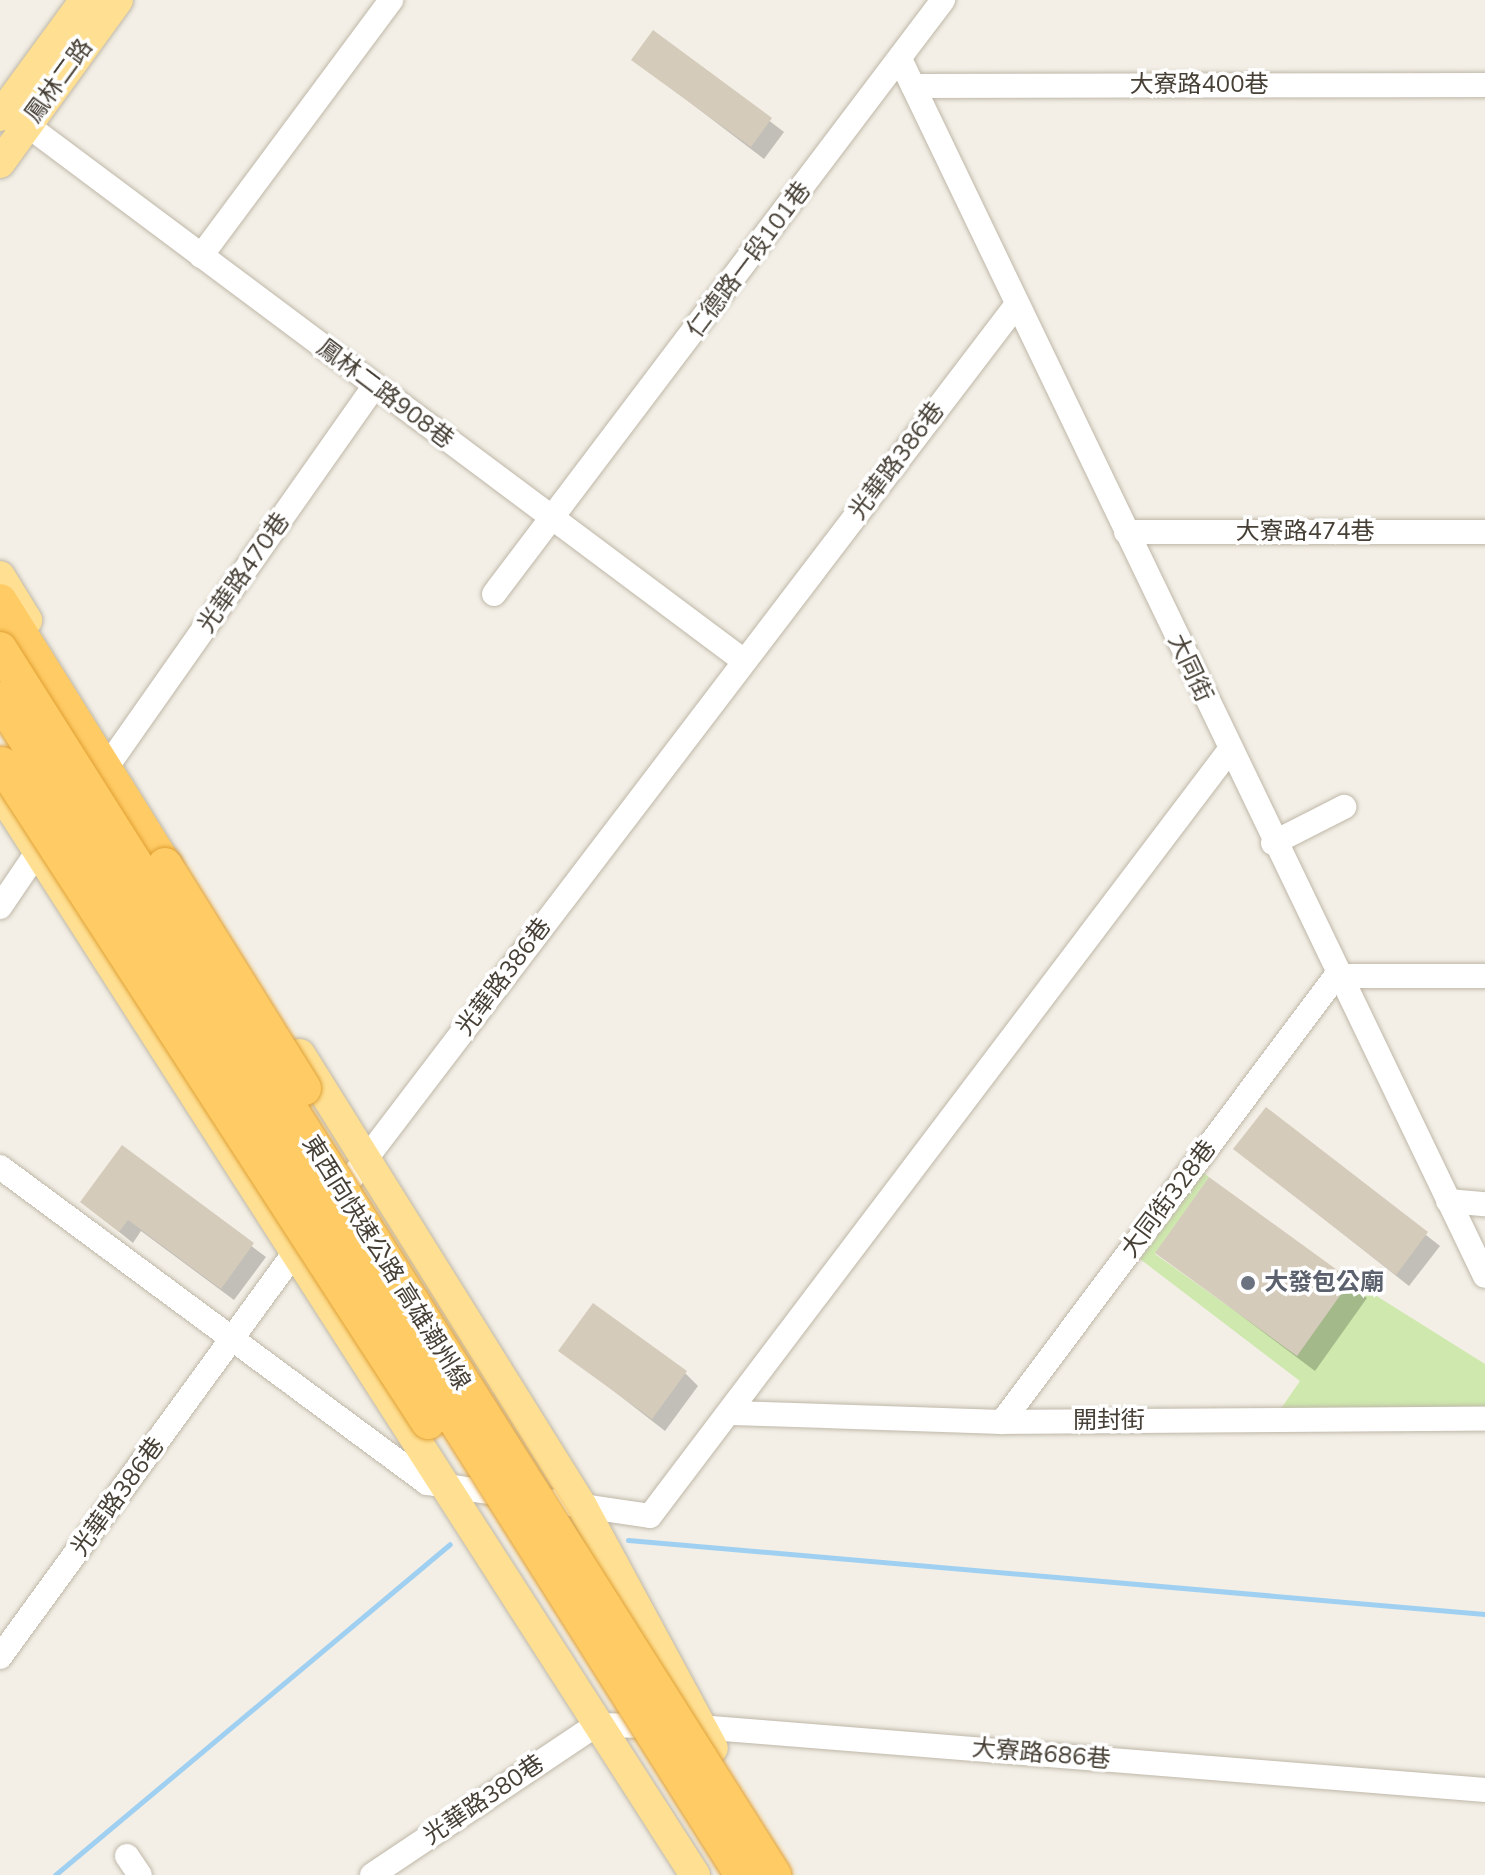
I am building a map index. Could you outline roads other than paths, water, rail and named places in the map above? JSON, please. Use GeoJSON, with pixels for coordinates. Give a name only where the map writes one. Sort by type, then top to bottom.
{"type":"FeatureCollection","features":[{"type":"Feature","properties":{"kind":"highway"},"geometry":{"type":"LineString","coordinates":[[0,601],[458,1335],[690,1728]]}},
{"type":"Feature","properties":{"kind":"highway","name":"東西向快速公路 高雄潮州線"},"geometry":{"type":"LineString","coordinates":[[0,649],[690,1728],[774,1875]]}},
{"type":"Feature","properties":{"kind":"highway","name":"東西向快速公路 高雄潮州線"},"geometry":{"type":"LineString","coordinates":[[0,699],[742,1875]]}},
{"type":"Feature","properties":{"kind":"highway"},"geometry":{"type":"LineString","coordinates":[[1,773],[731,1875]]}},
{"type":"Feature","properties":{"kind":"main road","name":"鳳林二路"},"geometry":{"type":"LineString","coordinates":[[0,163],[13,121],[85,0]]}},
{"type":"Feature","properties":{"kind":"main road","name":"鳳林二路"},"geometry":{"type":"LineString","coordinates":[[13,121],[118,0]]}},
{"type":"Feature","properties":{"kind":"main road"},"geometry":{"type":"LineString","coordinates":[[0,576],[582,1506],[690,1728],[792,1875]]}},
{"type":"Feature","properties":{"kind":"main road"},"geometry":{"type":"LineString","coordinates":[[1,773],[38,851],[695,1875]]}},
{"type":"Feature","properties":{"kind":"street"},"geometry":{"type":"LineString","coordinates":[[201,256],[391,0]]}},
{"type":"Feature","properties":{"kind":"street","name":"仁德路一段101巷"},"geometry":{"type":"LineString","coordinates":[[494,594],[555,521],[943,0]]}},
{"type":"Feature","properties":{"kind":"street","name":"大同街"},"geometry":{"type":"LineString","coordinates":[[900,59],[1336,976],[1485,1276]]}},
{"type":"Feature","properties":{"kind":"street","name":"大寮路400巷"},"geometry":{"type":"LineString","coordinates":[[913,86],[1485,85]]}},
{"type":"Feature","properties":{"kind":"street","name":"鳳林二路908巷"},"geometry":{"type":"LineString","coordinates":[[13,121],[201,256],[744,661]]}},
{"type":"Feature","properties":{"kind":"street","name":"光華路386巷"},"geometry":{"type":"LineString","coordinates":[[0,1657],[235,1339],[295,1251],[1017,304]]}},
{"type":"Feature","properties":{"kind":"street","name":"光華路470巷"},"geometry":{"type":"LineString","coordinates":[[113,758],[374,387]]}},
{"type":"Feature","properties":{"kind":"street","name":"大寮路474巷"},"geometry":{"type":"LineString","coordinates":[[1126,532],[1485,532]]}},
{"type":"Feature","properties":{"kind":"street"},"geometry":{"type":"LineString","coordinates":[[0,1167],[427,1483],[450,1492],[659,1511],[1229,751]]}},
{"type":"Feature","properties":{"kind":"street"},"geometry":{"type":"LineString","coordinates":[[1273,843],[1344,807]]}},
{"type":"Feature","properties":{"kind":"street"},"geometry":{"type":"LineString","coordinates":[[0,907],[38,851]]}},
{"type":"Feature","properties":{"kind":"street"},"geometry":{"type":"LineString","coordinates":[[1336,976],[1485,976]]}},
{"type":"Feature","properties":{"kind":"street","name":"大同街328巷"},"geometry":{"type":"LineString","coordinates":[[1002,1422],[1336,976]]}},
{"type":"Feature","properties":{"kind":"street"},"geometry":{"type":"LineString","coordinates":[[1448,1201],[1485,1204]]}},
{"type":"Feature","properties":{"kind":"street","name":"開封街"},"geometry":{"type":"LineString","coordinates":[[732,1413],[1002,1422],[1485,1419]]}},
{"type":"Feature","properties":{"kind":"street","name":"大寮路686巷"},"geometry":{"type":"LineString","coordinates":[[596,1725],[690,1728],[1485,1790]]}},
{"type":"Feature","properties":{"kind":"street","name":"光華路380巷"},"geometry":{"type":"LineString","coordinates":[[372,1875],[596,1725]]}},
{"type":"Feature","properties":{"kind":"waterway"},"geometry":{"type":"LineString","coordinates":[[628,1540],[1485,1614]]}},
{"type":"Feature","properties":{"kind":"waterway"},"geometry":{"type":"LineString","coordinates":[[55,1875],[450,1544]]}},
{"type":"Feature","properties":{"kind":"place","name":"大發包公廟"},"geometry":{"type":"Point","coordinates":[1248,1283]}}]}
